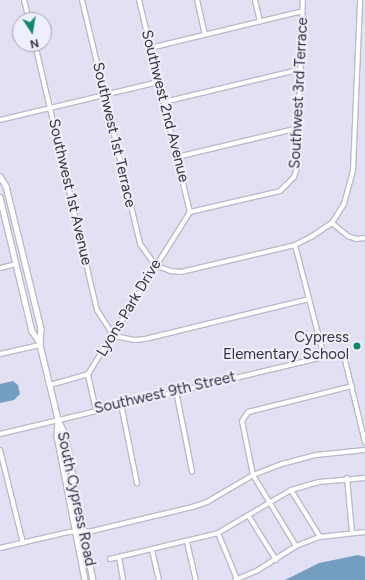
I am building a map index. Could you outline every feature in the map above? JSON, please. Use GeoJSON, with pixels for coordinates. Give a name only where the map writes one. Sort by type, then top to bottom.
{"type":"FeatureCollection","features":[{"type":"Feature","properties":{"kind":"street"},"geometry":{"type":"LineString","coordinates":[[24,0],[27,12]]}},
{"type":"Feature","properties":{"kind":"street","name":"Southwest 1st Terrace"},"geometry":{"type":"LineString","coordinates":[[82,0],[140,244],[156,265]]}},
{"type":"Feature","properties":{"kind":"street","name":"Southwest 2nd Avenue"},"geometry":{"type":"LineString","coordinates":[[139,0],[190,212]]}},
{"type":"Feature","properties":{"kind":"street"},"geometry":{"type":"LineString","coordinates":[[197,0],[205,34]]}},
{"type":"Feature","properties":{"kind":"street"},"geometry":{"type":"LineString","coordinates":[[255,0],[260,21]]}},
{"type":"Feature","properties":{"kind":"street","name":"Southwest 3rd Terrace"},"geometry":{"type":"LineString","coordinates":[[190,212],[280,191],[288,184],[297,168],[303,0]]}},
{"type":"Feature","properties":{"kind":"street"},"geometry":{"type":"LineString","coordinates":[[156,265],[171,271],[181,272],[295,245],[311,237],[332,223],[344,204],[353,170],[360,0]]}},
{"type":"Feature","properties":{"kind":"street"},"geometry":{"type":"LineString","coordinates":[[150,48],[303,11]]}},
{"type":"Feature","properties":{"kind":"street"},"geometry":{"type":"LineString","coordinates":[[359,13],[365,13]]}},
{"type":"Feature","properties":{"kind":"street","name":"Southwest 1st Avenue"},"geometry":{"type":"LineString","coordinates":[[37,52],[97,310],[114,336]]}},
{"type":"Feature","properties":{"kind":"street"},"geometry":{"type":"LineString","coordinates":[[164,102],[301,69]]}},
{"type":"Feature","properties":{"kind":"street"},"geometry":{"type":"LineString","coordinates":[[0,120],[158,82]]}},
{"type":"Feature","properties":{"kind":"street"},"geometry":{"type":"LineString","coordinates":[[177,157],[299,128]]}},
{"type":"Feature","properties":{"kind":"street","name":"South Cypress Road"},"geometry":{"type":"LineString","coordinates":[[0,176],[6,186],[41,329],[40,345]]}},
{"type":"Feature","properties":{"kind":"street","name":"South Cypress Road"},"geometry":{"type":"LineString","coordinates":[[0,197],[32,331],[40,345],[58,419],[65,435],[94,580]]}},
{"type":"Feature","properties":{"kind":"street","name":"Lyons Park Drive"},"geometry":{"type":"LineString","coordinates":[[88,374],[114,336],[156,265],[190,212]]}},
{"type":"Feature","properties":{"kind":"street"},"geometry":{"type":"LineString","coordinates":[[332,223],[348,236],[356,239],[365,238]]}},
{"type":"Feature","properties":{"kind":"street"},"geometry":{"type":"LineString","coordinates":[[295,245],[324,356]]}},
{"type":"Feature","properties":{"kind":"street"},"geometry":{"type":"LineString","coordinates":[[0,268],[16,264]]}},
{"type":"Feature","properties":{"kind":"street"},"geometry":{"type":"LineString","coordinates":[[114,336],[135,340],[145,339],[309,299]]}},
{"type":"Feature","properties":{"kind":"street"},"geometry":{"type":"LineString","coordinates":[[0,354],[40,345]]}},
{"type":"Feature","properties":{"kind":"street","name":"Southwest 9th Street"},"geometry":{"type":"LineString","coordinates":[[0,434],[343,352],[352,386]]}},
{"type":"Feature","properties":{"kind":"street"},"geometry":{"type":"LineString","coordinates":[[50,385],[88,374],[96,410]]}},
{"type":"Feature","properties":{"kind":"street"},"geometry":{"type":"LineString","coordinates":[[296,546],[253,475],[242,421],[248,412],[352,386],[365,442]]}},
{"type":"Feature","properties":{"kind":"street"},"geometry":{"type":"LineString","coordinates":[[176,391],[192,471]]}},
{"type":"Feature","properties":{"kind":"street"},"geometry":{"type":"LineString","coordinates":[[121,404],[137,483]]}},
{"type":"Feature","properties":{"kind":"street","name":"South Cypress Road"},"geometry":{"type":"LineString","coordinates":[[58,419],[57,436],[85,580]]}},
{"type":"Feature","properties":{"kind":"street"},"geometry":{"type":"LineString","coordinates":[[0,450],[23,543]]}},
{"type":"Feature","properties":{"kind":"street"},"geometry":{"type":"LineString","coordinates":[[0,548],[192,507],[207,502],[253,475],[316,455],[365,450]]}},
{"type":"Feature","properties":{"kind":"street"},"geometry":{"type":"LineString","coordinates":[[110,559],[187,542],[218,533],[269,501],[291,490],[347,478],[365,478]]}},
{"type":"Feature","properties":{"kind":"street"},"geometry":{"type":"LineString","coordinates":[[347,478],[352,532]]}},
{"type":"Feature","properties":{"kind":"street"},"geometry":{"type":"LineString","coordinates":[[291,490],[320,537]]}},
{"type":"Feature","properties":{"kind":"street"},"geometry":{"type":"LineString","coordinates":[[248,515],[276,560]]}},
{"type":"Feature","properties":{"kind":"street"},"geometry":{"type":"LineString","coordinates":[[218,533],[236,580],[276,560],[296,546],[320,537],[352,532],[365,532]]}},
{"type":"Feature","properties":{"kind":"street"},"geometry":{"type":"LineString","coordinates":[[187,542],[196,580]]}},
{"type":"Feature","properties":{"kind":"street"},"geometry":{"type":"LineString","coordinates":[[152,550],[159,580]]}},
{"type":"Feature","properties":{"kind":"street"},"geometry":{"type":"LineString","coordinates":[[119,557],[123,580]]}},
{"type":"Feature","properties":{"kind":"water"},"geometry":{"type":"Polygon","coordinates":[[[13,381],[18,385],[20,394],[14,400],[0,403],[0,384],[13,381]]]}},
{"type":"Feature","properties":{"kind":"water"},"geometry":{"type":"Polygon","coordinates":[[[358,555],[365,557],[365,580],[285,580],[319,563],[358,555]]]}},
{"type":"Feature","properties":{"kind":"place","name":"Cypress Elementary School"},"geometry":{"type":"Point","coordinates":[357,346]}}]}
